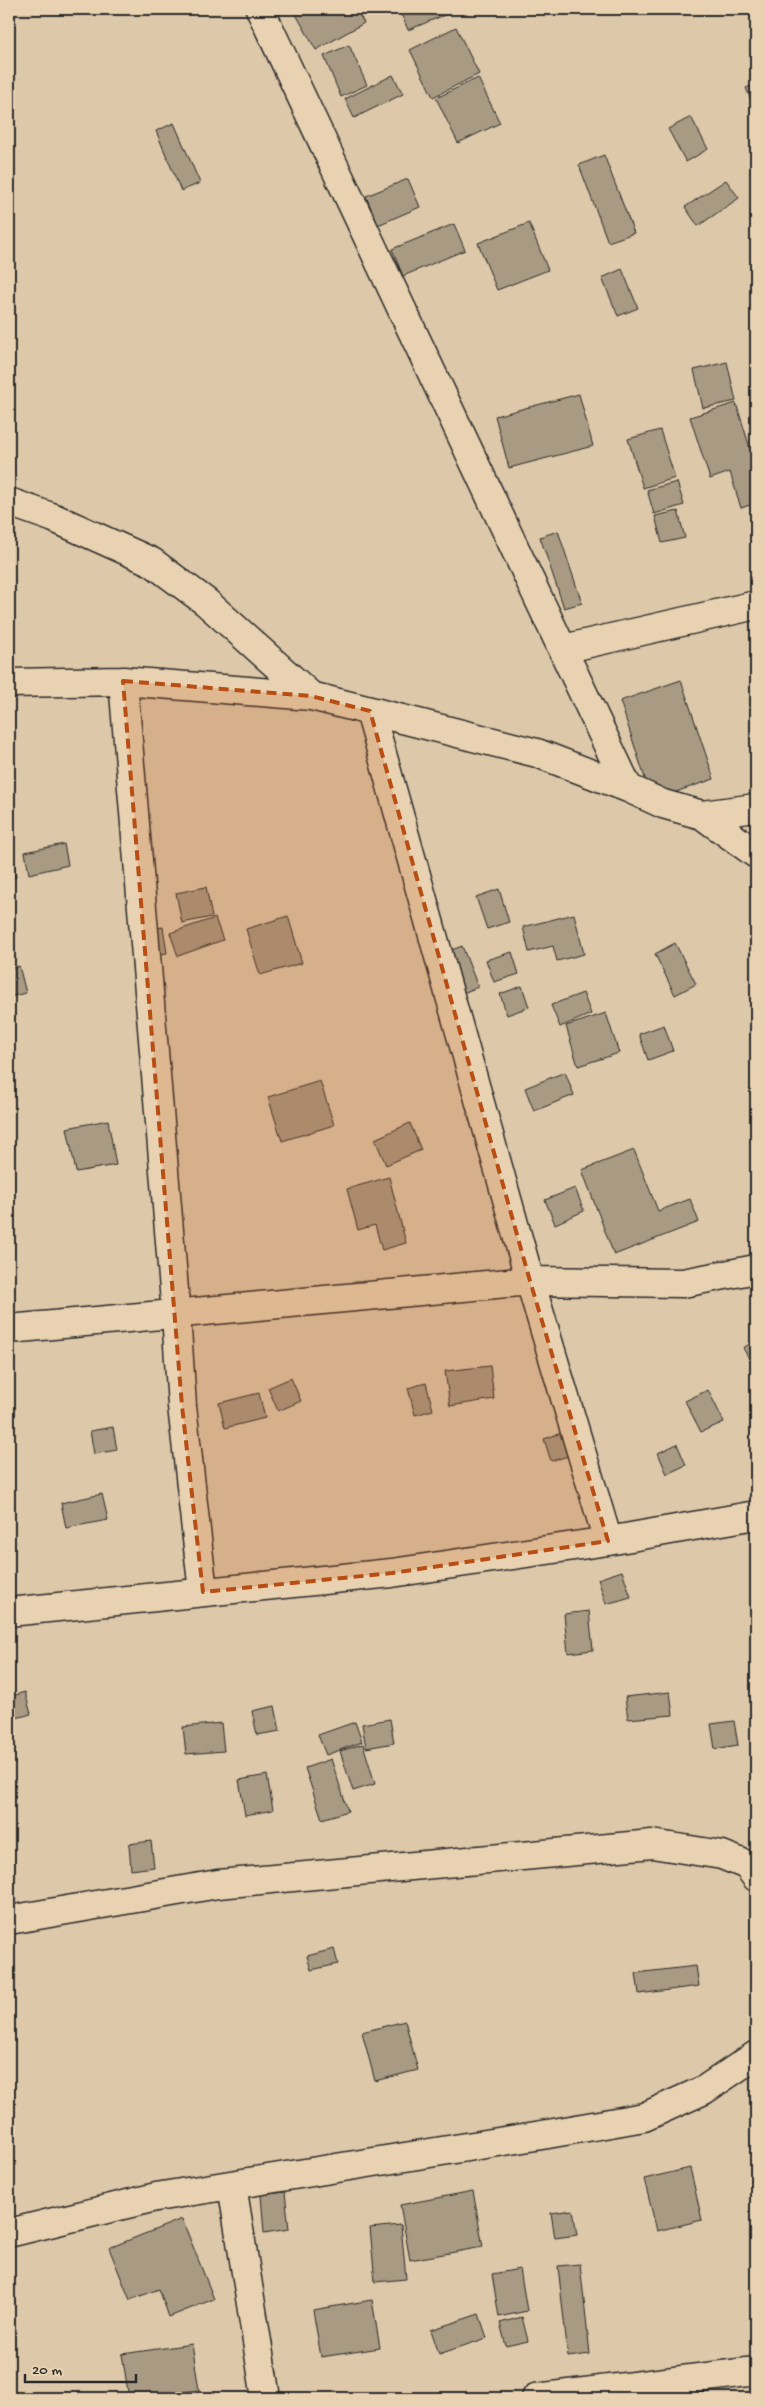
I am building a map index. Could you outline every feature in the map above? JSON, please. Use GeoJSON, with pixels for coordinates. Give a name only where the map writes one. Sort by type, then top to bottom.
{"type":"FeatureCollection","features":[{"type":"Feature","properties":{"kind":"street"},"geometry":{"type":"LineString","coordinates":[[260,9],[628,788]]}},
{"type":"Feature","properties":{"kind":"street"},"geometry":{"type":"LineString","coordinates":[[9,502],[54,518],[152,562],[206,602],[311,696]]}},
{"type":"Feature","properties":{"kind":"street"},"geometry":{"type":"LineString","coordinates":[[563,649],[756,605]]}},
{"type":"Feature","properties":{"kind":"street"},"geometry":{"type":"LineString","coordinates":[[123,681],[182,1406],[203,1592]]}},
{"type":"Feature","properties":{"kind":"street"},"geometry":{"type":"LineString","coordinates":[[9,683],[123,681],[311,696],[537,753],[628,788],[663,804],[702,815],[756,854]]}},
{"type":"Feature","properties":{"kind":"street"},"geometry":{"type":"LineString","coordinates":[[370,711],[530,1281],[608,1541]]}},
{"type":"Feature","properties":{"kind":"street"},"geometry":{"type":"LineString","coordinates":[[702,815],[756,808]]}},
{"type":"Feature","properties":{"kind":"street"},"geometry":{"type":"LineString","coordinates":[[9,1329],[530,1281],[683,1283],[756,1269]]}},
{"type":"Feature","properties":{"kind":"street"},"geometry":{"type":"LineString","coordinates":[[9,1612],[392,1573],[608,1541],[756,1515]]}},
{"type":"Feature","properties":{"kind":"street"},"geometry":{"type":"LineString","coordinates":[[9,1920],[218,1884],[652,1844],[722,1855],[747,1865],[756,1877]]}},
{"type":"Feature","properties":{"kind":"street"},"geometry":{"type":"LineString","coordinates":[[9,2233],[156,2197],[539,2136],[644,2117],[704,2090],[756,2055]]}},
{"type":"Feature","properties":{"kind":"street"},"geometry":{"type":"LineString","coordinates":[[232,2185],[266,2398]]}},
{"type":"Feature","properties":{"kind":"street"},"geometry":{"type":"LineString","coordinates":[[536,2398],[756,2370]]}},
{"type":"Feature","properties":{"kind":"highlighted area"},"geometry":{"type":"Polygon","coordinates":[[[123,681],[311,696],[370,711],[530,1281],[608,1541],[392,1573],[203,1592],[182,1406],[123,681]]]}},
{"type":"Feature","properties":{"kind":"building"},"geometry":{"type":"Polygon","coordinates":[[[293,9],[356,9],[364,23],[316,50],[293,9]]]}},
{"type":"Feature","properties":{"kind":"building"},"geometry":{"type":"Polygon","coordinates":[[[399,9],[451,9],[452,12],[408,30],[399,9]]]}},
{"type":"Feature","properties":{"kind":"building"},"geometry":{"type":"Polygon","coordinates":[[[456,27],[479,74],[433,97],[410,50],[456,27]]]}},
{"type":"Feature","properties":{"kind":"building"},"geometry":{"type":"Polygon","coordinates":[[[349,45],[367,85],[341,97],[324,56],[349,45]]]}},
{"type":"Feature","properties":{"kind":"building"},"geometry":{"type":"Polygon","coordinates":[[[393,75],[403,94],[354,118],[345,99],[393,75]]]}},
{"type":"Feature","properties":{"kind":"building"},"geometry":{"type":"Polygon","coordinates":[[[478,78],[500,123],[458,143],[436,98],[478,78]]]}},
{"type":"Feature","properties":{"kind":"building"},"geometry":{"type":"Polygon","coordinates":[[[756,84],[756,112],[746,88],[756,84]]]}},
{"type":"Feature","properties":{"kind":"building"},"geometry":{"type":"Polygon","coordinates":[[[691,117],[708,149],[686,162],[668,129],[691,117]]]}},
{"type":"Feature","properties":{"kind":"building"},"geometry":{"type":"Polygon","coordinates":[[[174,123],[200,183],[181,191],[156,131],[174,123]]]}},
{"type":"Feature","properties":{"kind":"building"},"geometry":{"type":"Polygon","coordinates":[[[604,155],[634,233],[608,242],[579,165],[604,155]]]}},
{"type":"Feature","properties":{"kind":"building"},"geometry":{"type":"Polygon","coordinates":[[[408,179],[420,207],[378,225],[366,196],[408,179]]]}},
{"type":"Feature","properties":{"kind":"building"},"geometry":{"type":"Polygon","coordinates":[[[726,180],[739,198],[698,226],[685,207],[726,180]]]}},
{"type":"Feature","properties":{"kind":"building"},"geometry":{"type":"Polygon","coordinates":[[[529,223],[548,270],[497,290],[478,243],[529,223]]]}},
{"type":"Feature","properties":{"kind":"building"},"geometry":{"type":"Polygon","coordinates":[[[454,224],[465,250],[403,276],[392,249],[454,224]]]}},
{"type":"Feature","properties":{"kind":"building"},"geometry":{"type":"Polygon","coordinates":[[[622,269],[638,308],[618,316],[602,278],[622,269]]]}},
{"type":"Feature","properties":{"kind":"building"},"geometry":{"type":"Polygon","coordinates":[[[727,362],[736,401],[703,408],[694,370],[727,362]]]}},
{"type":"Feature","properties":{"kind":"building"},"geometry":{"type":"Polygon","coordinates":[[[579,394],[593,446],[509,468],[495,416],[579,394]]]}},
{"type":"Feature","properties":{"kind":"building"},"geometry":{"type":"Polygon","coordinates":[[[736,403],[756,467],[756,503],[741,508],[730,472],[710,479],[690,417],[736,403]]]}},
{"type":"Feature","properties":{"kind":"building"},"geometry":{"type":"Polygon","coordinates":[[[660,430],[675,478],[643,488],[628,439],[660,430]]]}},
{"type":"Feature","properties":{"kind":"building"},"geometry":{"type":"Polygon","coordinates":[[[677,482],[684,505],[654,514],[647,490],[677,482]]]}},
{"type":"Feature","properties":{"kind":"building"},"geometry":{"type":"Polygon","coordinates":[[[678,511],[685,538],[662,543],[655,516],[678,511]]]}},
{"type":"Feature","properties":{"kind":"building"},"geometry":{"type":"Polygon","coordinates":[[[558,531],[582,603],[564,608],[540,537],[558,531]]]}},
{"type":"Feature","properties":{"kind":"building"},"geometry":{"type":"Polygon","coordinates":[[[681,680],[714,779],[652,800],[620,701],[681,680]]]}},
{"type":"Feature","properties":{"kind":"building"},"geometry":{"type":"Polygon","coordinates":[[[64,844],[68,865],[29,874],[25,852],[64,844]]]}},
{"type":"Feature","properties":{"kind":"building"},"geometry":{"type":"Polygon","coordinates":[[[9,851],[16,877],[9,879],[9,851]]]}},
{"type":"Feature","properties":{"kind":"building"},"geometry":{"type":"Polygon","coordinates":[[[206,887],[212,917],[182,923],[176,893],[206,887]]]}},
{"type":"Feature","properties":{"kind":"building"},"geometry":{"type":"Polygon","coordinates":[[[499,889],[509,922],[487,929],[476,897],[499,889]]]}},
{"type":"Feature","properties":{"kind":"building"},"geometry":{"type":"Polygon","coordinates":[[[574,914],[584,954],[557,961],[553,946],[529,952],[523,927],[574,914]]]}},
{"type":"Feature","properties":{"kind":"building"},"geometry":{"type":"Polygon","coordinates":[[[288,916],[302,963],[260,975],[246,929],[288,916]]]}},
{"type":"Feature","properties":{"kind":"building"},"geometry":{"type":"Polygon","coordinates":[[[215,918],[223,940],[178,956],[170,933],[215,918]]]}},
{"type":"Feature","properties":{"kind":"building"},"geometry":{"type":"Polygon","coordinates":[[[163,927],[167,953],[143,957],[139,930],[163,927]]]}},
{"type":"Feature","properties":{"kind":"building"},"geometry":{"type":"Polygon","coordinates":[[[675,943],[696,984],[675,995],[655,954],[675,943]]]}},
{"type":"Feature","properties":{"kind":"building"},"geometry":{"type":"Polygon","coordinates":[[[462,946],[478,987],[450,998],[434,957],[462,946]]]}},
{"type":"Feature","properties":{"kind":"building"},"geometry":{"type":"Polygon","coordinates":[[[512,952],[519,974],[494,982],[486,960],[512,952]]]}},
{"type":"Feature","properties":{"kind":"building"},"geometry":{"type":"Polygon","coordinates":[[[19,966],[26,993],[9,997],[9,969],[19,966]]]}},
{"type":"Feature","properties":{"kind":"building"},"geometry":{"type":"Polygon","coordinates":[[[522,986],[529,1007],[507,1015],[500,994],[522,986]]]}},
{"type":"Feature","properties":{"kind":"building"},"geometry":{"type":"Polygon","coordinates":[[[583,993],[591,1014],[560,1027],[551,1005],[583,993]]]}},
{"type":"Feature","properties":{"kind":"building"},"geometry":{"type":"Polygon","coordinates":[[[606,1013],[619,1053],[578,1066],[566,1026],[606,1013]]]}},
{"type":"Feature","properties":{"kind":"building"},"geometry":{"type":"Polygon","coordinates":[[[664,1025],[673,1051],[648,1060],[639,1034],[664,1025]]]}},
{"type":"Feature","properties":{"kind":"building"},"geometry":{"type":"Polygon","coordinates":[[[565,1072],[574,1095],[534,1111],[525,1088],[565,1072]]]}},
{"type":"Feature","properties":{"kind":"building"},"geometry":{"type":"Polygon","coordinates":[[[320,1081],[334,1125],[282,1141],[268,1097],[320,1081]]]}},
{"type":"Feature","properties":{"kind":"building"},"geometry":{"type":"Polygon","coordinates":[[[108,1120],[116,1165],[76,1172],[67,1128],[108,1120]]]}},
{"type":"Feature","properties":{"kind":"building"},"geometry":{"type":"Polygon","coordinates":[[[410,1123],[421,1150],[386,1165],[375,1139],[410,1123]]]}},
{"type":"Feature","properties":{"kind":"building"},"geometry":{"type":"Polygon","coordinates":[[[634,1150],[658,1211],[690,1199],[699,1222],[614,1255],[582,1170],[634,1150]]]}},
{"type":"Feature","properties":{"kind":"building"},"geometry":{"type":"Polygon","coordinates":[[[389,1177],[406,1243],[382,1250],[375,1225],[358,1230],[347,1189],[389,1177]]]}},
{"type":"Feature","properties":{"kind":"building"},"geometry":{"type":"Polygon","coordinates":[[[575,1188],[584,1211],[555,1224],[545,1200],[575,1188]]]}},
{"type":"Feature","properties":{"kind":"building"},"geometry":{"type":"Polygon","coordinates":[[[756,1340],[756,1371],[743,1348],[756,1340]]]}},
{"type":"Feature","properties":{"kind":"building"},"geometry":{"type":"Polygon","coordinates":[[[490,1366],[494,1399],[450,1406],[445,1371],[490,1366]]]}},
{"type":"Feature","properties":{"kind":"building"},"geometry":{"type":"Polygon","coordinates":[[[291,1378],[301,1401],[278,1411],[268,1388],[291,1378]]]}},
{"type":"Feature","properties":{"kind":"building"},"geometry":{"type":"Polygon","coordinates":[[[426,1383],[433,1410],[415,1415],[408,1388],[426,1383]]]}},
{"type":"Feature","properties":{"kind":"building"},"geometry":{"type":"Polygon","coordinates":[[[708,1390],[724,1422],[701,1432],[685,1401],[708,1390]]]}},
{"type":"Feature","properties":{"kind":"building"},"geometry":{"type":"Polygon","coordinates":[[[259,1393],[265,1418],[225,1428],[219,1403],[259,1393]]]}},
{"type":"Feature","properties":{"kind":"building"},"geometry":{"type":"Polygon","coordinates":[[[113,1427],[117,1450],[94,1454],[90,1431],[113,1427]]]}},
{"type":"Feature","properties":{"kind":"building"},"geometry":{"type":"Polygon","coordinates":[[[564,1432],[572,1455],[551,1461],[544,1439],[564,1432]]]}},
{"type":"Feature","properties":{"kind":"building"},"geometry":{"type":"Polygon","coordinates":[[[677,1444],[686,1465],[667,1474],[658,1453],[677,1444]]]}},
{"type":"Feature","properties":{"kind":"building"},"geometry":{"type":"Polygon","coordinates":[[[102,1494],[108,1520],[66,1528],[61,1503],[102,1494]]]}},
{"type":"Feature","properties":{"kind":"building"},"geometry":{"type":"Polygon","coordinates":[[[622,1571],[631,1597],[606,1604],[598,1579],[622,1571]]]}},
{"type":"Feature","properties":{"kind":"building"},"geometry":{"type":"Polygon","coordinates":[[[589,1611],[593,1650],[568,1653],[564,1614],[589,1611]]]}},
{"type":"Feature","properties":{"kind":"building"},"geometry":{"type":"Polygon","coordinates":[[[25,1692],[31,1714],[9,1720],[9,1697],[25,1692]]]}},
{"type":"Feature","properties":{"kind":"building"},"geometry":{"type":"Polygon","coordinates":[[[670,1692],[673,1715],[628,1719],[625,1697],[670,1692]]]}},
{"type":"Feature","properties":{"kind":"building"},"geometry":{"type":"Polygon","coordinates":[[[275,1706],[280,1731],[257,1735],[252,1711],[275,1706]]]}},
{"type":"Feature","properties":{"kind":"building"},"geometry":{"type":"Polygon","coordinates":[[[390,1719],[394,1743],[366,1748],[362,1724],[390,1719]]]}},
{"type":"Feature","properties":{"kind":"building"},"geometry":{"type":"Polygon","coordinates":[[[734,1721],[738,1745],[715,1749],[711,1724],[734,1721]]]}},
{"type":"Feature","properties":{"kind":"building"},"geometry":{"type":"Polygon","coordinates":[[[355,1722],[362,1742],[326,1755],[318,1735],[355,1722]]]}},
{"type":"Feature","properties":{"kind":"building"},"geometry":{"type":"Polygon","coordinates":[[[221,1723],[224,1751],[186,1754],[183,1727],[221,1723]]]}},
{"type":"Feature","properties":{"kind":"building"},"geometry":{"type":"Polygon","coordinates":[[[363,1744],[375,1784],[353,1791],[340,1751],[363,1744]]]}},
{"type":"Feature","properties":{"kind":"building"},"geometry":{"type":"Polygon","coordinates":[[[331,1759],[348,1811],[322,1819],[305,1768],[331,1759]]]}},
{"type":"Feature","properties":{"kind":"building"},"geometry":{"type":"Polygon","coordinates":[[[267,1775],[273,1810],[245,1815],[239,1780],[267,1775]]]}},
{"type":"Feature","properties":{"kind":"building"},"geometry":{"type":"Polygon","coordinates":[[[151,1841],[154,1867],[131,1870],[129,1844],[151,1841]]]}},
{"type":"Feature","properties":{"kind":"building"},"geometry":{"type":"Polygon","coordinates":[[[334,1949],[338,1964],[311,1970],[307,1956],[334,1949]]]}},
{"type":"Feature","properties":{"kind":"building"},"geometry":{"type":"Polygon","coordinates":[[[696,1966],[699,1986],[639,1994],[636,1973],[696,1966]]]}},
{"type":"Feature","properties":{"kind":"building"},"geometry":{"type":"Polygon","coordinates":[[[405,2021],[418,2070],[375,2081],[362,2032],[405,2021]]]}},
{"type":"Feature","properties":{"kind":"building"},"geometry":{"type":"Polygon","coordinates":[[[690,2168],[702,2220],[657,2231],[644,2179],[690,2168]]]}},
{"type":"Feature","properties":{"kind":"building"},"geometry":{"type":"Polygon","coordinates":[[[473,2191],[483,2247],[410,2260],[400,2205],[473,2191]]]}},
{"type":"Feature","properties":{"kind":"building"},"geometry":{"type":"Polygon","coordinates":[[[285,2192],[289,2229],[264,2233],[261,2195],[285,2192]]]}},
{"type":"Feature","properties":{"kind":"building"},"geometry":{"type":"Polygon","coordinates":[[[573,2210],[577,2235],[555,2238],[551,2213],[573,2210]]]}},
{"type":"Feature","properties":{"kind":"building"},"geometry":{"type":"Polygon","coordinates":[[[182,2219],[214,2299],[169,2317],[159,2289],[130,2300],[109,2248],[182,2219]]]}},
{"type":"Feature","properties":{"kind":"building"},"geometry":{"type":"Polygon","coordinates":[[[401,2225],[406,2279],[375,2282],[370,2228],[401,2225]]]}},
{"type":"Feature","properties":{"kind":"building"},"geometry":{"type":"Polygon","coordinates":[[[580,2264],[590,2354],[568,2357],[558,2266],[580,2264]]]}},
{"type":"Feature","properties":{"kind":"building"},"geometry":{"type":"Polygon","coordinates":[[[520,2269],[527,2311],[499,2317],[492,2274],[520,2269]]]}},
{"type":"Feature","properties":{"kind":"building"},"geometry":{"type":"Polygon","coordinates":[[[372,2300],[380,2348],[321,2357],[313,2310],[372,2300]]]}},
{"type":"Feature","properties":{"kind":"building"},"geometry":{"type":"Polygon","coordinates":[[[479,2314],[487,2338],[439,2354],[431,2330],[479,2314]]]}},
{"type":"Feature","properties":{"kind":"building"},"geometry":{"type":"Polygon","coordinates":[[[522,2317],[528,2341],[506,2346],[500,2323],[522,2317]]]}},
{"type":"Feature","properties":{"kind":"building"},"geometry":{"type":"Polygon","coordinates":[[[192,2344],[199,2390],[129,2398],[122,2354],[192,2344]]]}}]}
